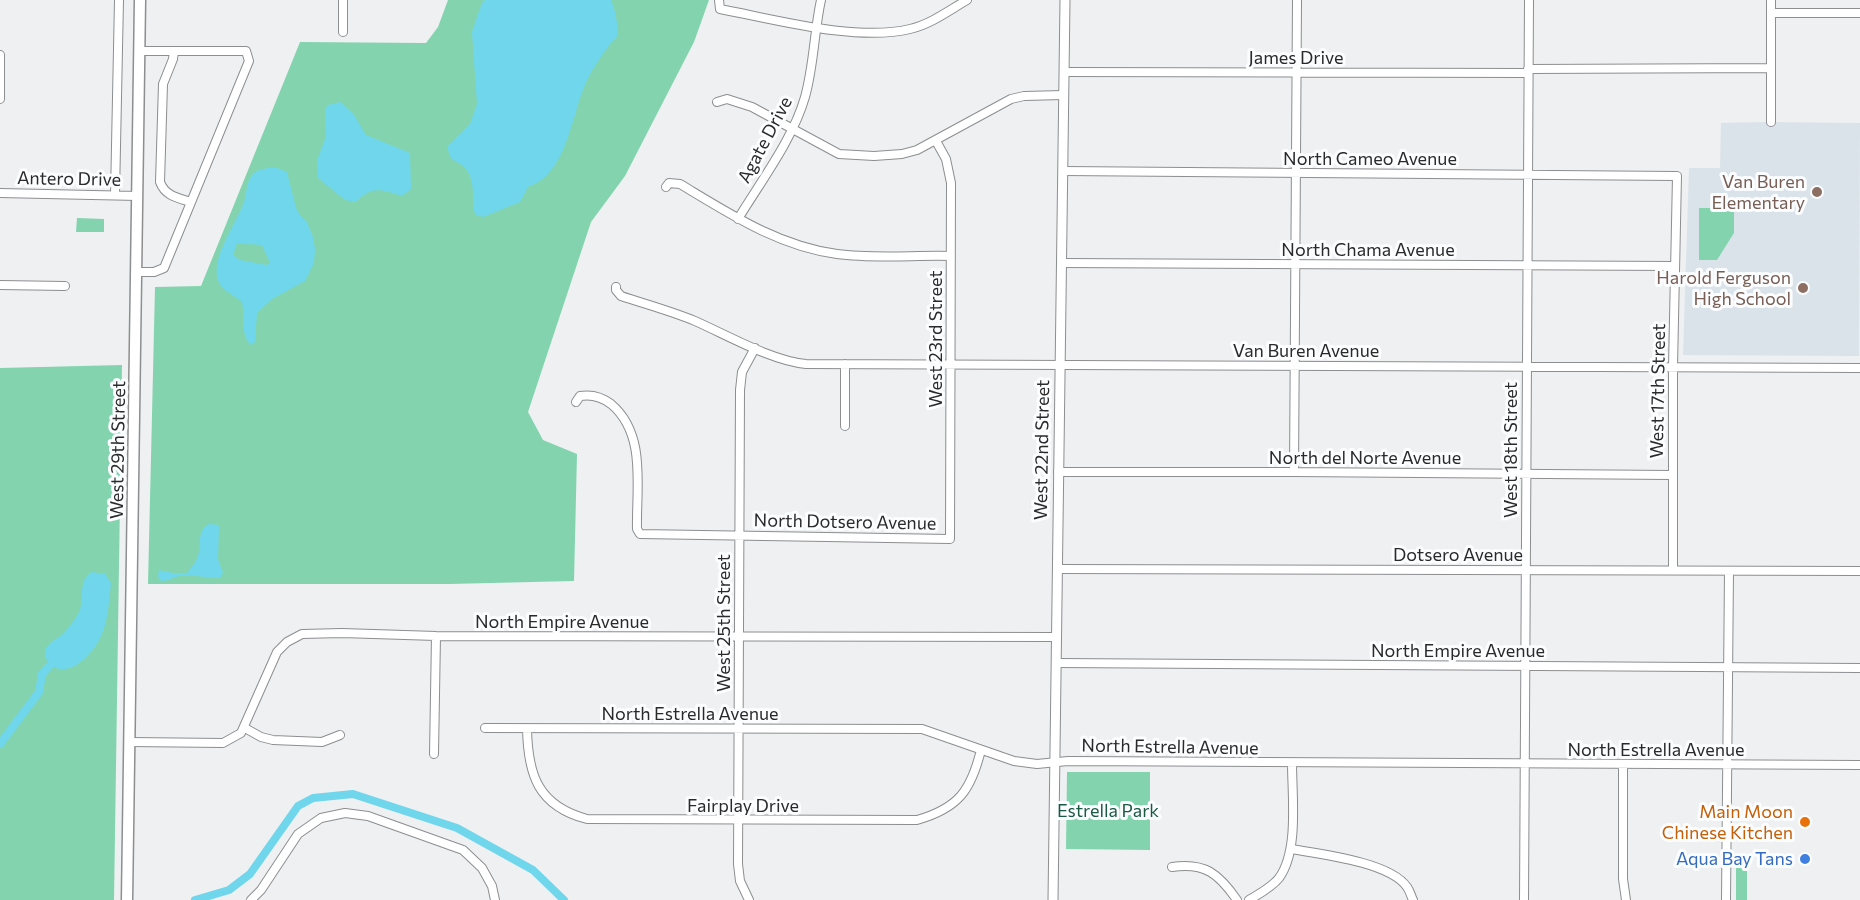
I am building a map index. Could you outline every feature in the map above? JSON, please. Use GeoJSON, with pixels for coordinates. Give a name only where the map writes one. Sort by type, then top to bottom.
{"type":"FeatureCollection","features":[{"type":"Feature","properties":{"kind":"main road","name":"West 29th Street"},"geometry":{"type":"LineString","coordinates":[[128,900],[140,0]]}},
{"type":"Feature","properties":{"kind":"street"},"geometry":{"type":"LineString","coordinates":[[116,195],[119,0]]}},
{"type":"Feature","properties":{"kind":"street"},"geometry":{"type":"LineString","coordinates":[[343,0],[343,32]]}},
{"type":"Feature","properties":{"kind":"street"},"geometry":{"type":"LineString","coordinates":[[719,0],[720,9],[816,27],[870,33],[909,29],[932,21],[967,0]]}},
{"type":"Feature","properties":{"kind":"street","name":"Agate Drive"},"geometry":{"type":"LineString","coordinates":[[738,219],[800,113],[809,81],[820,0]]}},
{"type":"Feature","properties":{"kind":"street","name":"West 22nd Street"},"geometry":{"type":"LineString","coordinates":[[1053,900],[1065,0]]}},
{"type":"Feature","properties":{"kind":"street"},"geometry":{"type":"LineString","coordinates":[[1294,472],[1297,0]]}},
{"type":"Feature","properties":{"kind":"street","name":"West 18th Street"},"geometry":{"type":"LineString","coordinates":[[1524,900],[1529,0]]}},
{"type":"Feature","properties":{"kind":"street"},"geometry":{"type":"LineString","coordinates":[[1771,0],[1771,122]]}},
{"type":"Feature","properties":{"kind":"street"},"geometry":{"type":"LineString","coordinates":[[1771,13],[1860,13]]}},
{"type":"Feature","properties":{"kind":"street"},"geometry":{"type":"LineString","coordinates":[[137,272],[154,272],[164,268],[249,61],[246,51],[140,51]]}},
{"type":"Feature","properties":{"kind":"street"},"geometry":{"type":"LineString","coordinates":[[174,51],[163,84],[160,182],[167,193],[191,202]]}},
{"type":"Feature","properties":{"kind":"street"},"geometry":{"type":"LineString","coordinates":[[0,55],[0,99]]}},
{"type":"Feature","properties":{"kind":"street","name":"James Drive"},"geometry":{"type":"LineString","coordinates":[[1064,72],[1297,74],[1771,68]]}},
{"type":"Feature","properties":{"kind":"street"},"geometry":{"type":"LineString","coordinates":[[717,102],[723,99],[734,100],[768,115],[830,150],[845,155],[902,154],[936,141],[1011,99],[1030,95],[1063,95]]}},
{"type":"Feature","properties":{"kind":"street","name":"West 23rd Street"},"geometry":{"type":"LineString","coordinates":[[936,141],[946,159],[951,183],[950,539]]}},
{"type":"Feature","properties":{"kind":"street","name":"North Cameo Avenue"},"geometry":{"type":"LineString","coordinates":[[1063,171],[1677,176]]}},
{"type":"Feature","properties":{"kind":"street","name":"West 17th Street"},"geometry":{"type":"LineString","coordinates":[[1673,570],[1673,367],[1677,176]]}},
{"type":"Feature","properties":{"kind":"street"},"geometry":{"type":"LineString","coordinates":[[666,187],[669,183],[680,184],[738,219],[773,236],[824,252],[861,256],[951,256]]}},
{"type":"Feature","properties":{"kind":"street","name":"Antero Drive"},"geometry":{"type":"LineString","coordinates":[[0,193],[138,196]]}},
{"type":"Feature","properties":{"kind":"street","name":"North Chama Avenue"},"geometry":{"type":"LineString","coordinates":[[1061,263],[1675,266]]}},
{"type":"Feature","properties":{"kind":"street"},"geometry":{"type":"LineString","coordinates":[[0,285],[65,286]]}},
{"type":"Feature","properties":{"kind":"street","name":"Van Buren Avenue"},"geometry":{"type":"LineString","coordinates":[[616,287],[621,296],[688,318],[731,339],[797,363],[1860,368]]}},
{"type":"Feature","properties":{"kind":"street","name":"West 25th Street"},"geometry":{"type":"LineString","coordinates":[[749,900],[738,874],[740,380],[755,348]]}},
{"type":"Feature","properties":{"kind":"street"},"geometry":{"type":"LineString","coordinates":[[845,364],[845,426]]}},
{"type":"Feature","properties":{"kind":"street","name":"North Dotsero Avenue"},"geometry":{"type":"LineString","coordinates":[[576,402],[580,396],[596,396],[614,407],[630,429],[637,458],[638,532],[642,534],[950,539]]}},
{"type":"Feature","properties":{"kind":"street","name":"North del Norte Avenue"},"geometry":{"type":"LineString","coordinates":[[1058,472],[1672,475]]}},
{"type":"Feature","properties":{"kind":"street","name":"Dotsero Avenue"},"geometry":{"type":"LineString","coordinates":[[1057,569],[1860,571]]}},
{"type":"Feature","properties":{"kind":"street"},"geometry":{"type":"LineString","coordinates":[[1726,900],[1729,571]]}},
{"type":"Feature","properties":{"kind":"street","name":"North Empire Avenue"},"geometry":{"type":"LineString","coordinates":[[245,728],[277,652],[292,638],[309,633],[436,636],[1056,637]]}},
{"type":"Feature","properties":{"kind":"street"},"geometry":{"type":"LineString","coordinates":[[434,754],[436,636]]}},
{"type":"Feature","properties":{"kind":"street","name":"North Empire Avenue"},"geometry":{"type":"LineString","coordinates":[[1056,663],[1860,668]]}},
{"type":"Feature","properties":{"kind":"street"},"geometry":{"type":"LineString","coordinates":[[130,742],[223,743],[242,733],[245,728],[261,737],[273,740],[322,742],[340,735]]}},
{"type":"Feature","properties":{"kind":"street","name":"North Estrella Avenue"},"geometry":{"type":"LineString","coordinates":[[485,728],[922,729],[1028,764],[1068,761],[1860,765]]}},
{"type":"Feature","properties":{"kind":"street","name":"Fairplay Drive"},"geometry":{"type":"LineString","coordinates":[[527,729],[528,760],[533,779],[543,793],[554,805],[575,816],[598,820],[904,821],[933,815],[954,803],[964,793],[975,773],[981,750]]}},
{"type":"Feature","properties":{"kind":"street"},"geometry":{"type":"LineString","coordinates":[[1249,900],[1278,879],[1291,849],[1292,763]]}},
{"type":"Feature","properties":{"kind":"street"},"geometry":{"type":"LineString","coordinates":[[1623,765],[1623,879],[1626,900]]}},
{"type":"Feature","properties":{"kind":"street"},"geometry":{"type":"LineString","coordinates":[[250,900],[261,890],[298,834],[321,818],[345,813],[368,816],[463,850],[482,868],[492,886],[495,900]]}},
{"type":"Feature","properties":{"kind":"street"},"geometry":{"type":"LineString","coordinates":[[1291,849],[1372,866],[1392,874],[1406,886],[1413,900]]}},
{"type":"Feature","properties":{"kind":"street"},"geometry":{"type":"LineString","coordinates":[[1172,867],[1193,865],[1210,871],[1226,884],[1237,900]]}},
{"type":"Feature","properties":{"kind":"shaded area"},"geometry":{"type":"Polygon","coordinates":[[[1721,123],[1860,123],[1859,356],[1683,355],[1689,168],[1720,168],[1721,123]]]}},
{"type":"Feature","properties":{"kind":"green space"},"geometry":{"type":"Polygon","coordinates":[[[448,0],[709,0],[694,42],[625,176],[591,222],[528,412],[543,440],[577,454],[574,581],[449,584],[148,584],[155,287],[201,286],[300,42],[426,43],[438,27],[448,0]]]}},
{"type":"Feature","properties":{"kind":"green space"},"geometry":{"type":"Polygon","coordinates":[[[1699,208],[1734,208],[1734,233],[1717,260],[1699,260],[1699,208]]]}},
{"type":"Feature","properties":{"kind":"green space"},"geometry":{"type":"Polygon","coordinates":[[[77,218],[104,219],[104,232],[76,232],[77,218]]]}},
{"type":"Feature","properties":{"kind":"green space"},"geometry":{"type":"Polygon","coordinates":[[[122,365],[114,900],[0,900],[0,368],[122,365]]]}},
{"type":"Feature","properties":{"kind":"green space","name":"Estrella Park"},"geometry":{"type":"Polygon","coordinates":[[[1067,772],[1150,772],[1150,850],[1066,849],[1067,772]]]}},
{"type":"Feature","properties":{"kind":"green space"},"geometry":{"type":"Polygon","coordinates":[[[1736,867],[1742,867],[1747,871],[1747,900],[1736,900],[1736,867]]]}},
{"type":"Feature","properties":{"kind":"water"},"geometry":{"type":"Polygon","coordinates":[[[485,0],[611,0],[617,32],[616,37],[588,78],[567,140],[552,169],[542,180],[528,187],[520,202],[483,217],[476,215],[474,211],[472,186],[468,172],[452,159],[448,146],[470,124],[477,104],[472,32],[485,0]]]}},
{"type":"Feature","properties":{"kind":"water"},"geometry":{"type":"Polygon","coordinates":[[[340,102],[353,113],[366,135],[410,153],[411,189],[402,196],[378,190],[367,193],[356,202],[345,200],[318,178],[317,161],[326,136],[325,109],[328,105],[340,102]]]}},
{"type":"Feature","properties":{"kind":"water"},"geometry":{"type":"Polygon","coordinates":[[[266,168],[277,168],[287,172],[296,208],[307,222],[313,237],[314,263],[305,281],[272,299],[257,313],[255,342],[251,345],[245,336],[242,302],[220,285],[217,267],[222,248],[244,202],[250,178],[255,172],[266,168]],[[237,243],[233,255],[240,260],[267,265],[270,263],[262,245],[237,243]]]}},
{"type":"Feature","properties":{"kind":"water"},"geometry":{"type":"Polygon","coordinates":[[[209,524],[219,525],[218,559],[223,573],[220,578],[185,576],[161,581],[158,576],[159,570],[187,573],[198,556],[202,531],[209,524]]]}},
{"type":"Feature","properties":{"kind":"water"},"geometry":{"type":"Polygon","coordinates":[[[92,572],[105,574],[111,583],[104,629],[94,648],[84,659],[71,668],[57,668],[47,660],[46,649],[64,633],[77,616],[81,605],[83,584],[92,572]]]}},
{"type":"Feature","properties":{"kind":"waterway"},"geometry":{"type":"LineString","coordinates":[[0,744],[39,692],[42,674],[50,665]]}},
{"type":"Feature","properties":{"kind":"waterway"},"geometry":{"type":"LineString","coordinates":[[195,900],[229,890],[250,874],[298,806],[313,798],[353,794],[457,828],[533,870],[564,900]]}},
{"type":"Feature","properties":{"kind":"place","name":"Van Buren Elementary"},"geometry":{"type":"Point","coordinates":[1817,192]}},
{"type":"Feature","properties":{"kind":"place","name":"Harold Ferguson High School"},"geometry":{"type":"Point","coordinates":[1803,288]}},
{"type":"Feature","properties":{"kind":"place","name":"Main Moon Chinese Kitchen"},"geometry":{"type":"Point","coordinates":[1805,822]}},
{"type":"Feature","properties":{"kind":"place","name":"Aqua Bay Tans"},"geometry":{"type":"Point","coordinates":[1805,859]}}]}
